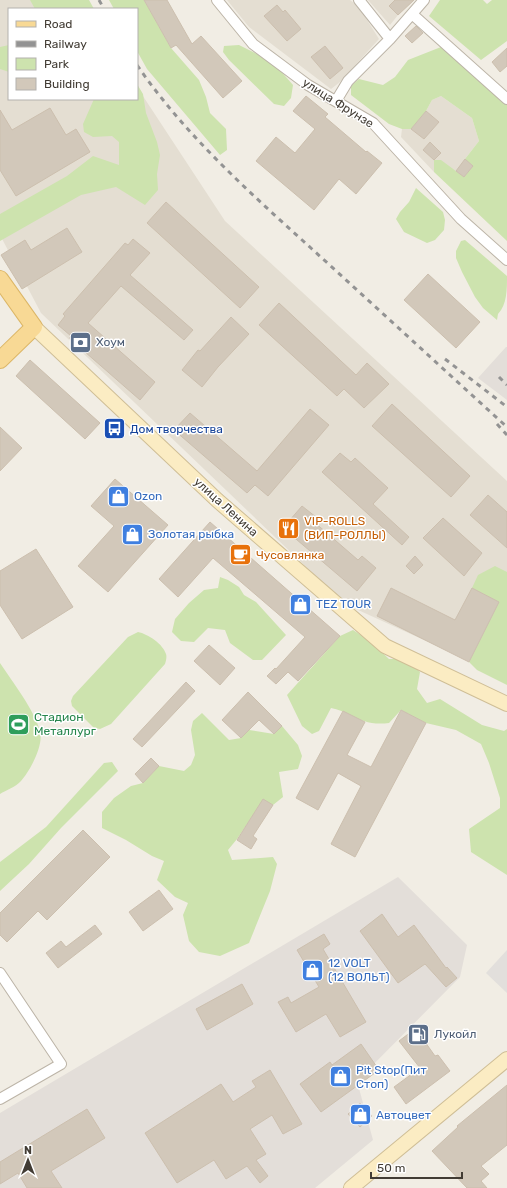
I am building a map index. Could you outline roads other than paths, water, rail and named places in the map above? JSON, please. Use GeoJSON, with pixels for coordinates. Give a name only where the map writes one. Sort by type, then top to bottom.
{"type":"FeatureCollection","features":[{"type":"Feature","properties":{"kind":"main road","name":"улица Ленина"},"geometry":{"type":"LineString","coordinates":[[0,278],[34,327],[216,500],[385,646],[507,704]]}},
{"type":"Feature","properties":{"kind":"main road"},"geometry":{"type":"LineString","coordinates":[[0,360],[34,327]]}},
{"type":"Feature","properties":{"kind":"main road"},"geometry":{"type":"LineString","coordinates":[[351,1188],[507,1059]]}},
{"type":"Feature","properties":{"kind":"street","name":"улица Фрунзе"},"geometry":{"type":"LineString","coordinates":[[217,0],[253,44],[308,85],[373,123],[461,219],[507,260]]}},
{"type":"Feature","properties":{"kind":"street"},"geometry":{"type":"LineString","coordinates":[[359,0],[390,39]]}},
{"type":"Feature","properties":{"kind":"street"},"geometry":{"type":"LineString","coordinates":[[336,101],[348,81],[390,39],[424,0]]}},
{"type":"Feature","properties":{"kind":"street"},"geometry":{"type":"LineString","coordinates":[[412,14],[507,99]]}},
{"type":"Feature","properties":{"kind":"street"},"geometry":{"type":"LineString","coordinates":[[0,973],[61,1064],[0,1099]]}},
{"type":"Feature","properties":{"kind":"railway"},"geometry":{"type":"LineString","coordinates":[[99,0],[103,8]]}},
{"type":"Feature","properties":{"kind":"railway"},"geometry":{"type":"LineString","coordinates":[[138,66],[176,115],[219,162],[288,228],[507,427]]}},
{"type":"Feature","properties":{"kind":"railway"},"geometry":{"type":"LineString","coordinates":[[445,359],[507,407]]}},
{"type":"Feature","properties":{"kind":"railway"},"geometry":{"type":"LineString","coordinates":[[499,377],[507,385]]}},
{"type":"Feature","properties":{"kind":"railway"},"geometry":{"type":"LineString","coordinates":[[497,424],[507,435]]}},
{"type":"Feature","properties":{"kind":"place","name":"Хоум"},"geometry":{"type":"Point","coordinates":[80,342]}},
{"type":"Feature","properties":{"kind":"place","name":"Дом творчества"},"geometry":{"type":"Point","coordinates":[115,429]}},
{"type":"Feature","properties":{"kind":"place","name":"Ozon"},"geometry":{"type":"Point","coordinates":[118,496]}},
{"type":"Feature","properties":{"kind":"place","name":"VIP-ROLLS (ВИП-РОЛЛЫ)"},"geometry":{"type":"Point","coordinates":[289,528]}},
{"type":"Feature","properties":{"kind":"place","name":"Золотая рыбка"},"geometry":{"type":"Point","coordinates":[132,534]}},
{"type":"Feature","properties":{"kind":"place","name":"Чусовлянка"},"geometry":{"type":"Point","coordinates":[241,555]}},
{"type":"Feature","properties":{"kind":"place","name":"TEZ TOUR"},"geometry":{"type":"Point","coordinates":[300,604]}},
{"type":"Feature","properties":{"kind":"place","name":"Стадион Металлург"},"geometry":{"type":"Point","coordinates":[19,724]}},
{"type":"Feature","properties":{"kind":"place","name":"12 VOLT (12 ВОЛЬТ)"},"geometry":{"type":"Point","coordinates":[312,970]}},
{"type":"Feature","properties":{"kind":"place","name":"Лукойл"},"geometry":{"type":"Point","coordinates":[419,1034]}},
{"type":"Feature","properties":{"kind":"place","name":"Pit Stop(Пит Стоп)"},"geometry":{"type":"Point","coordinates":[340,1077]}},
{"type":"Feature","properties":{"kind":"place","name":"Автоцвет"},"geometry":{"type":"Point","coordinates":[360,1115]}}]}
